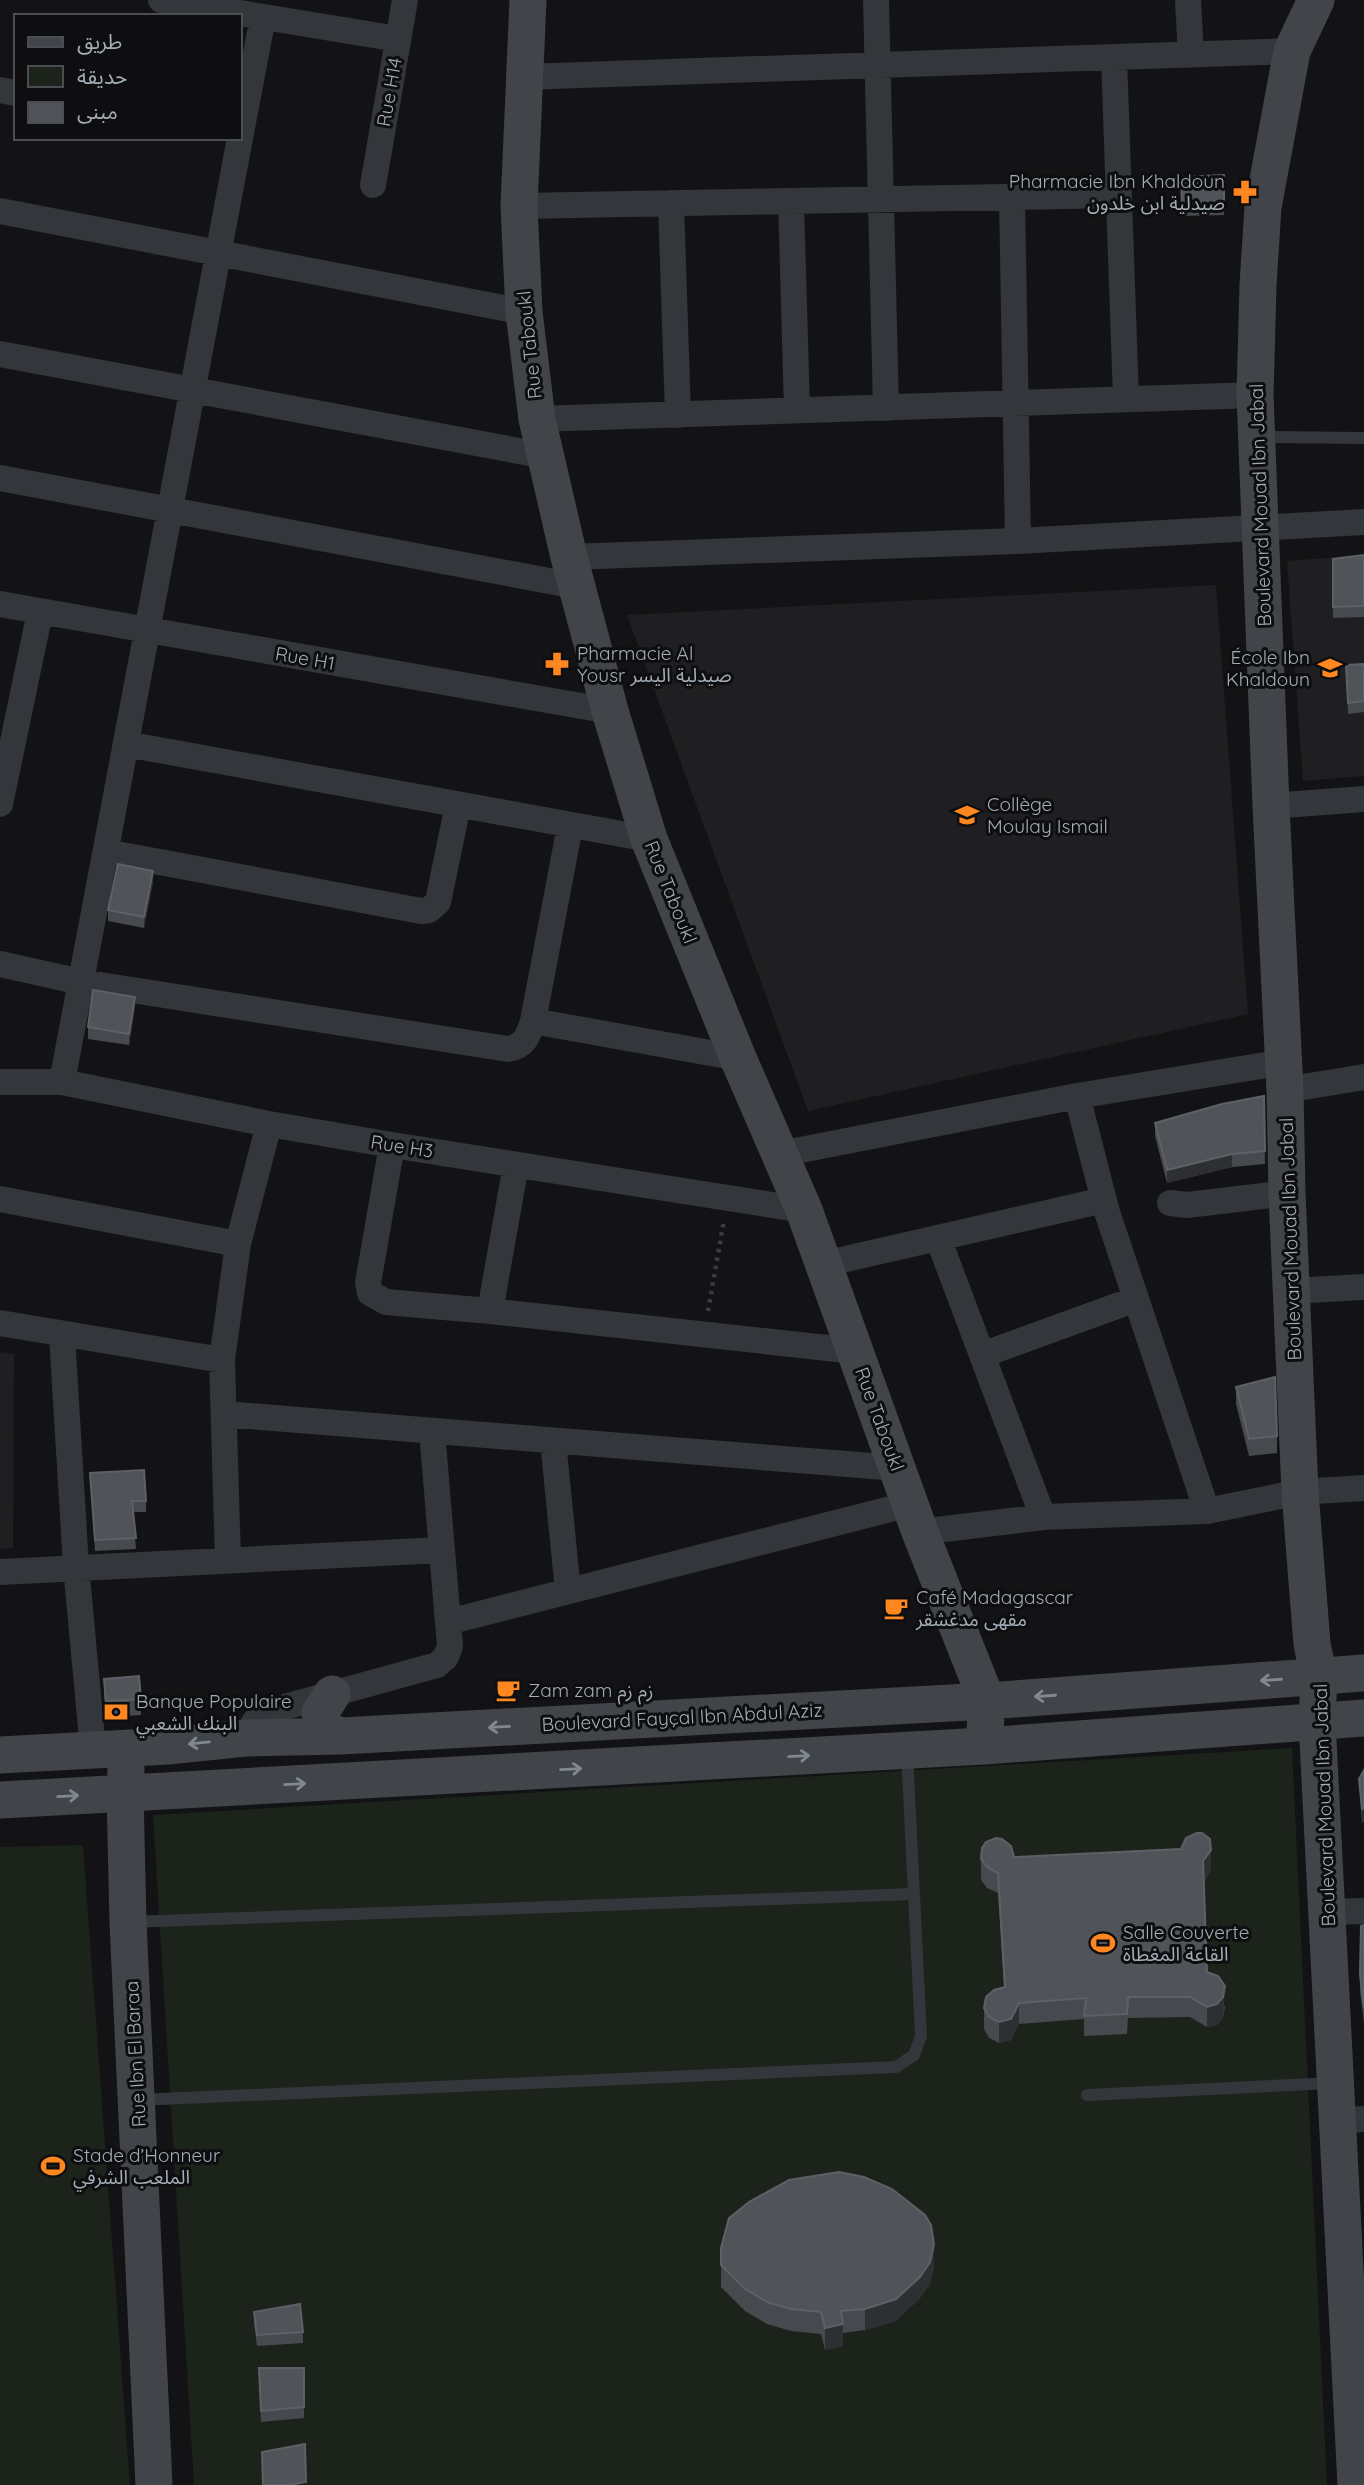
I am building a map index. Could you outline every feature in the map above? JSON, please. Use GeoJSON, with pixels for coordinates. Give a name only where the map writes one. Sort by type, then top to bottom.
{"type":"FeatureCollection","features":[{"type":"Feature","properties":{"kind":"main road","name":"Rue Taboukl"},"geometry":{"type":"LineString","coordinates":[[528,0],[519,206],[524,312],[537,419],[573,571],[610,711],[649,839],[738,1058],[804,1210],[915,1518],[986,1701],[984,1746]]}},
{"type":"Feature","properties":{"kind":"main road","name":"Boulevard Mouad Ibn Jabal"},"geometry":{"type":"LineString","coordinates":[[1316,0],[1292,51],[1263,207],[1255,395],[1300,1492],[1312,1644],[1319,1676],[1317,1721],[1336,2083],[1351,2120],[1358,2465]]}},
{"type":"Feature","properties":{"kind":"main road","name":"Boulevard Fayçal Ibn Abdul Aziz"},"geometry":{"type":"LineString","coordinates":[[0,1755],[245,1738],[341,1736],[986,1701],[1364,1673]]}},
{"type":"Feature","properties":{"kind":"main road"},"geometry":{"type":"LineString","coordinates":[[332,1694],[320,1713],[322,1723],[324,1729],[341,1736]]}},
{"type":"Feature","properties":{"kind":"main road"},"geometry":{"type":"LineString","coordinates":[[0,1800],[984,1746],[1364,1718]]}},
{"type":"Feature","properties":{"kind":"main road","name":"Rue Ibn El Baraa"},"geometry":{"type":"LineString","coordinates":[[110,1749],[125,1793],[128,1923],[154,2485]]}},
{"type":"Feature","properties":{"kind":"street"},"geometry":{"type":"LineString","coordinates":[[161,0],[398,39]]}},
{"type":"Feature","properties":{"kind":"street","name":"Rue H14"},"geometry":{"type":"LineString","coordinates":[[373,185],[405,0]]}},
{"type":"Feature","properties":{"kind":"street"},"geometry":{"type":"LineString","coordinates":[[876,0],[887,408]]}},
{"type":"Feature","properties":{"kind":"street"},"geometry":{"type":"LineString","coordinates":[[1188,0],[1191,55]]}},
{"type":"Feature","properties":{"kind":"street"},"geometry":{"type":"LineString","coordinates":[[242,124],[262,17]]}},
{"type":"Feature","properties":{"kind":"street"},"geometry":{"type":"LineString","coordinates":[[523,77],[1292,51]]}},
{"type":"Feature","properties":{"kind":"street"},"geometry":{"type":"LineString","coordinates":[[1114,57],[1126,399]]}},
{"type":"Feature","properties":{"kind":"street"},"geometry":{"type":"LineString","coordinates":[[62,1082],[239,140]]}},
{"type":"Feature","properties":{"kind":"street"},"geometry":{"type":"LineString","coordinates":[[519,206],[1119,195]]}},
{"type":"Feature","properties":{"kind":"street"},"geometry":{"type":"LineString","coordinates":[[1012,197],[1018,541]]}},
{"type":"Feature","properties":{"kind":"street"},"geometry":{"type":"LineString","coordinates":[[791,201],[797,410]]}},
{"type":"Feature","properties":{"kind":"street"},"geometry":{"type":"LineString","coordinates":[[671,203],[678,415]]}},
{"type":"Feature","properties":{"kind":"street"},"geometry":{"type":"LineString","coordinates":[[0,211],[524,312]]}},
{"type":"Feature","properties":{"kind":"street"},"geometry":{"type":"LineString","coordinates":[[0,354],[546,456]]}},
{"type":"Feature","properties":{"kind":"street"},"geometry":{"type":"LineString","coordinates":[[537,419],[1255,395]]}},
{"type":"Feature","properties":{"kind":"street"},"geometry":{"type":"LineString","coordinates":[[0,478],[170,511],[573,571],[1259,526],[1364,522]]}},
{"type":"Feature","properties":{"kind":"street","name":"Rue H1"},"geometry":{"type":"LineString","coordinates":[[0,604],[610,711]]}},
{"type":"Feature","properties":{"kind":"street"},"geometry":{"type":"LineString","coordinates":[[0,804],[3,776],[40,612]]}},
{"type":"Feature","properties":{"kind":"street"},"geometry":{"type":"LineString","coordinates":[[126,744],[649,839]]}},
{"type":"Feature","properties":{"kind":"street"},"geometry":{"type":"LineString","coordinates":[[1271,806],[1364,799]]}},
{"type":"Feature","properties":{"kind":"street"},"geometry":{"type":"LineString","coordinates":[[106,852],[407,909],[429,910],[438,902],[458,805]]}},
{"type":"Feature","properties":{"kind":"street"},"geometry":{"type":"LineString","coordinates":[[0,964],[81,982],[508,1049],[522,1044],[533,1021],[570,826]]}},
{"type":"Feature","properties":{"kind":"street"},"geometry":{"type":"LineString","coordinates":[[533,1021],[738,1058]]}},
{"type":"Feature","properties":{"kind":"street"},"geometry":{"type":"LineString","coordinates":[[780,1154],[1077,1096],[1285,1076],[1364,1077]]}},
{"type":"Feature","properties":{"kind":"street","name":"Rue H3"},"geometry":{"type":"LineString","coordinates":[[0,1082],[62,1082],[269,1124],[804,1210]]}},
{"type":"Feature","properties":{"kind":"street"},"geometry":{"type":"LineString","coordinates":[[1077,1096],[1104,1200],[1207,1511]]}},
{"type":"Feature","properties":{"kind":"street"},"geometry":{"type":"LineString","coordinates":[[228,1560],[222,1360],[238,1244],[269,1124]]}},
{"type":"Feature","properties":{"kind":"street"},"geometry":{"type":"LineString","coordinates":[[392,1145],[368,1283],[370,1293],[386,1302],[855,1351]]}},
{"type":"Feature","properties":{"kind":"street"},"geometry":{"type":"LineString","coordinates":[[490,1311],[516,1165]]}},
{"type":"Feature","properties":{"kind":"street"},"geometry":{"type":"LineString","coordinates":[[1170,1203],[1187,1205],[1287,1194]]}},
{"type":"Feature","properties":{"kind":"street"},"geometry":{"type":"LineString","coordinates":[[0,1199],[238,1244]]}},
{"type":"Feature","properties":{"kind":"street"},"geometry":{"type":"LineString","coordinates":[[824,1264],[1104,1200]]}},
{"type":"Feature","properties":{"kind":"street"},"geometry":{"type":"LineString","coordinates":[[938,1238],[1043,1517]]}},
{"type":"Feature","properties":{"kind":"street"},"geometry":{"type":"LineString","coordinates":[[1291,1291],[1364,1287]]}},
{"type":"Feature","properties":{"kind":"street"},"geometry":{"type":"LineString","coordinates":[[982,1355],[1136,1299]]}},
{"type":"Feature","properties":{"kind":"street"},"geometry":{"type":"LineString","coordinates":[[0,1323],[222,1360]]}},
{"type":"Feature","properties":{"kind":"street"},"geometry":{"type":"LineString","coordinates":[[62,1335],[76,1566],[110,1749]]}},
{"type":"Feature","properties":{"kind":"street"},"geometry":{"type":"LineString","coordinates":[[223,1414],[897,1468]]}},
{"type":"Feature","properties":{"kind":"street"},"geometry":{"type":"LineString","coordinates":[[245,1738],[255,1721],[270,1711],[437,1665],[446,1657],[450,1646],[432,1431]]}},
{"type":"Feature","properties":{"kind":"street"},"geometry":{"type":"LineString","coordinates":[[553,1441],[568,1591]]}},
{"type":"Feature","properties":{"kind":"street"},"geometry":{"type":"LineString","coordinates":[[448,1622],[568,1591],[915,1518],[1207,1511],[1300,1492],[1364,1488]]}},
{"type":"Feature","properties":{"kind":"street"},"geometry":{"type":"LineString","coordinates":[[0,1572],[76,1566],[442,1550]]}},
{"type":"Feature","properties":{"kind":"street"},"geometry":{"type":"LineString","coordinates":[[1327,1912],[1364,1911]]}},
{"type":"Feature","properties":{"kind":"lane"},"geometry":{"type":"LineString","coordinates":[[1257,437],[1364,438]]}},
{"type":"Feature","properties":{"kind":"lane"},"geometry":{"type":"LineString","coordinates":[[138,2100],[896,2067],[914,2055],[921,2036],[907,1750]]}},
{"type":"Feature","properties":{"kind":"lane"},"geometry":{"type":"LineString","coordinates":[[128,1923],[914,1894]]}},
{"type":"Feature","properties":{"kind":"lane"},"geometry":{"type":"LineString","coordinates":[[1087,2095],[1336,2083]]}},
{"type":"Feature","properties":{"kind":"path"},"geometry":{"type":"LineString","coordinates":[[704,1334],[728,1199]]}},
{"type":"Feature","properties":{"kind":"shaded area","name":"École Ibn Khaldoun"},"geometry":{"type":"Polygon","coordinates":[[[1364,555],[1364,776],[1303,781],[1287,561],[1364,555]]]}},
{"type":"Feature","properties":{"kind":"shaded area","name":"Collège Moulay Ismail"},"geometry":{"type":"Polygon","coordinates":[[[1216,585],[1248,1014],[808,1111],[627,615],[1216,585]]]}},
{"type":"Feature","properties":{"kind":"shaded area"},"geometry":{"type":"Polygon","coordinates":[[[0,1352],[14,1354],[13,1548],[0,1549],[0,1352]]]}},
{"type":"Feature","properties":{"kind":"green space"},"geometry":{"type":"Polygon","coordinates":[[[1292,1748],[1327,2485],[194,2485],[153,1815],[1292,1748]]]}},
{"type":"Feature","properties":{"kind":"green space","name":"Stade d’Honneur الملعب الشرفي"},"geometry":{"type":"Polygon","coordinates":[[[83,1845],[130,2485],[0,2485],[0,1847],[83,1845]]]}},
{"type":"Feature","properties":{"kind":"building"},"geometry":{"type":"Polygon","coordinates":[[[1224,175],[1224,204],[1182,205],[1181,177],[1224,175]]]}},
{"type":"Feature","properties":{"kind":"building"},"geometry":{"type":"Polygon","coordinates":[[[1364,555],[1364,606],[1333,607],[1333,559],[1364,555]]]}},
{"type":"Feature","properties":{"kind":"building"},"geometry":{"type":"Polygon","coordinates":[[[1364,664],[1364,701],[1348,703],[1346,665],[1364,664]]]}},
{"type":"Feature","properties":{"kind":"building"},"geometry":{"type":"Polygon","coordinates":[[[118,864],[153,871],[144,917],[108,910],[118,864]]]}},
{"type":"Feature","properties":{"kind":"building"},"geometry":{"type":"Polygon","coordinates":[[[93,990],[135,997],[129,1034],[88,1027],[93,990]]]}},
{"type":"Feature","properties":{"kind":"building"},"geometry":{"type":"Polygon","coordinates":[[[1264,1096],[1265,1151],[1232,1154],[1167,1170],[1155,1123],[1222,1104],[1264,1096]]]}},
{"type":"Feature","properties":{"kind":"building"},"geometry":{"type":"Polygon","coordinates":[[[1275,1377],[1277,1436],[1249,1439],[1236,1387],[1275,1377]]]}},
{"type":"Feature","properties":{"kind":"building"},"geometry":{"type":"Polygon","coordinates":[[[144,1470],[146,1501],[132,1501],[136,1538],[95,1540],[90,1473],[144,1470]]]}},
{"type":"Feature","properties":{"kind":"building"},"geometry":{"type":"Polygon","coordinates":[[[139,1676],[141,1699],[106,1701],[104,1679],[139,1676]]]}},
{"type":"Feature","properties":{"kind":"building"},"geometry":{"type":"Polygon","coordinates":[[[1364,1770],[1364,1808],[1362,1809],[1359,1779],[1364,1770]]]}},
{"type":"Feature","properties":{"kind":"building","name":"Salle Couverte القاعة المغطاة"},"geometry":{"type":"Polygon","coordinates":[[[1197,1833],[1210,1839],[1211,1850],[1203,1861],[1207,1972],[1218,1976],[1225,1986],[1223,1997],[1217,2004],[1207,2007],[1190,1997],[1128,1997],[1127,2014],[1084,2016],[1086,1998],[1019,2003],[1011,2019],[999,2022],[989,2017],[984,2008],[986,1997],[994,1990],[1005,1987],[998,1873],[987,1867],[981,1859],[982,1848],[986,1842],[1002,1839],[1011,1846],[1014,1857],[1181,1849],[1186,1838],[1197,1833]]]}},
{"type":"Feature","properties":{"kind":"building"},"geometry":{"type":"Polygon","coordinates":[[[1364,1925],[1364,2008],[1360,1975],[1361,1926],[1364,1925]]]}},
{"type":"Feature","properties":{"kind":"building"},"geometry":{"type":"Polygon","coordinates":[[[839,2172],[864,2177],[892,2189],[925,2215],[931,2225],[934,2244],[930,2262],[920,2277],[896,2299],[865,2309],[841,2311],[843,2324],[825,2328],[821,2312],[791,2309],[767,2302],[745,2289],[721,2265],[721,2248],[729,2218],[749,2202],[789,2180],[839,2172]]]}},
{"type":"Feature","properties":{"kind":"building"},"geometry":{"type":"Polygon","coordinates":[[[300,2304],[303,2332],[257,2335],[254,2312],[300,2304]]]}},
{"type":"Feature","properties":{"kind":"building"},"geometry":{"type":"Polygon","coordinates":[[[259,2368],[304,2368],[304,2407],[261,2411],[259,2368]]]}},
{"type":"Feature","properties":{"kind":"building"},"geometry":{"type":"Polygon","coordinates":[[[305,2444],[306,2482],[263,2485],[262,2452],[305,2444]]]}},
{"type":"Feature","properties":{"kind":"place","name":"Pharmacie Ibn Khaldoun صيدلية ابن خلدون"},"geometry":{"type":"Point","coordinates":[1245,192]}},
{"type":"Feature","properties":{"kind":"place","name":"Pharmacie Al Yousr صيدلية اليسر"},"geometry":{"type":"Point","coordinates":[557,664]}},
{"type":"Feature","properties":{"kind":"place","name":"École Ibn Khaldoun"},"geometry":{"type":"Point","coordinates":[1330,668]}},
{"type":"Feature","properties":{"kind":"place","name":"Collège Moulay Ismail"},"geometry":{"type":"Point","coordinates":[967,815]}},
{"type":"Feature","properties":{"kind":"place","name":"Café Madagascar مقهى مدغشقر"},"geometry":{"type":"Point","coordinates":[896,1608]}},
{"type":"Feature","properties":{"kind":"place","name":"Zam zam زم زم"},"geometry":{"type":"Point","coordinates":[508,1690]}},
{"type":"Feature","properties":{"kind":"place","name":"Banque Populaire البنك الشعبي"},"geometry":{"type":"Point","coordinates":[116,1712]}},
{"type":"Feature","properties":{"kind":"place","name":"Salle Couverte القاعة المغطاة"},"geometry":{"type":"Point","coordinates":[1103,1943]}},
{"type":"Feature","properties":{"kind":"place","name":"Stade d’Honneur الملعب الشرفي"},"geometry":{"type":"Point","coordinates":[53,2166]}}]}
